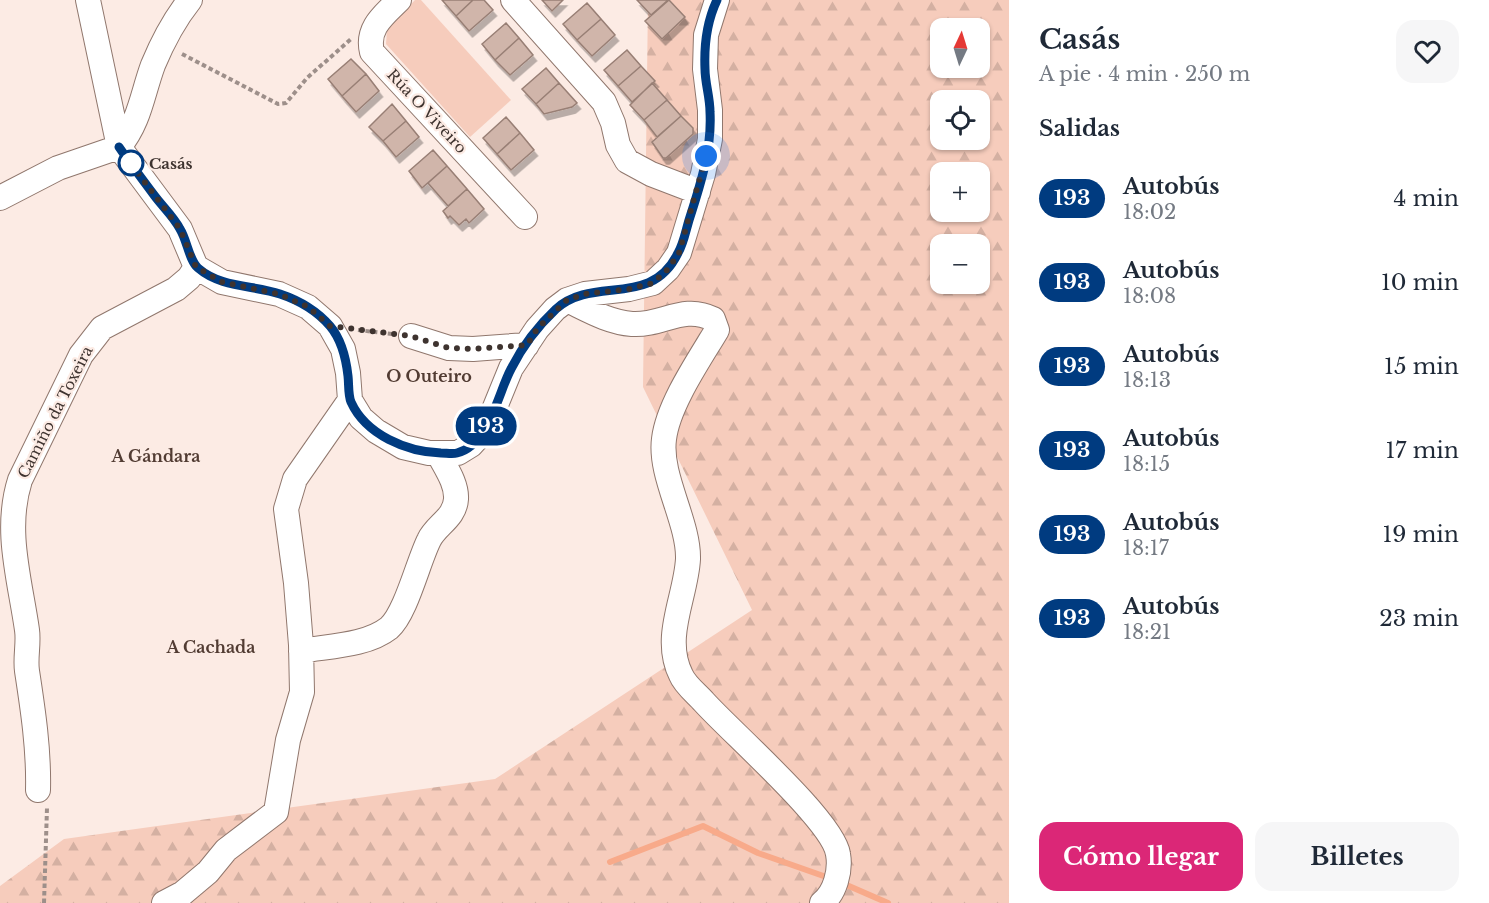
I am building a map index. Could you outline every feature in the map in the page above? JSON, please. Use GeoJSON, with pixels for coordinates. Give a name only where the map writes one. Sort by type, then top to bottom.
{"type":"FeatureCollection","features":[{"type":"Feature","properties":{"kind":"street"},"geometry":{"type":"LineString","coordinates":[[88,0],[119,147],[180,229],[196,267],[222,282],[279,294],[308,307],[330,326],[343,349],[350,400],[361,418],[376,431],[403,447],[429,453],[458,453],[471,445],[481,434],[491,417],[511,368],[537,329],[567,300],[585,294],[629,289],[653,283],[668,269],[679,253],[698,192],[710,139],[710,110],[705,69],[706,35],[712,2]]}},
{"type":"Feature","properties":{"kind":"street"},"geometry":{"type":"LineString","coordinates":[[0,198],[58,168],[119,147],[130,133],[162,44],[190,0]]}},
{"type":"Feature","properties":{"kind":"street"},"geometry":{"type":"LineString","coordinates":[[371,38],[377,22],[399,0]]}},
{"type":"Feature","properties":{"kind":"street"},"geometry":{"type":"LineString","coordinates":[[513,0],[604,102],[613,123],[618,145],[627,161],[651,174],[698,192]]}},
{"type":"Feature","properties":{"kind":"street","name":"Rúa O Viveiro"},"geometry":{"type":"LineString","coordinates":[[371,38],[372,52],[525,217]]}},
{"type":"Feature","properties":{"kind":"street","name":"Camiño da Toxeira"},"geometry":{"type":"LineString","coordinates":[[43,798],[27,669],[27,632],[13,541],[14,497],[20,480],[81,355],[93,338],[102,328],[176,289],[189,278],[196,267]]}},
{"type":"Feature","properties":{"kind":"street"},"geometry":{"type":"LineString","coordinates":[[567,300],[609,320],[633,324],[658,321],[683,313],[697,313],[713,320],[717,330],[693,369],[669,418],[664,441],[665,458],[688,557],[676,620],[674,640],[676,661],[681,676],[715,714],[814,814],[830,836],[838,853],[837,880],[828,898],[822,903]]}},
{"type":"Feature","properties":{"kind":"street"},"geometry":{"type":"LineString","coordinates":[[411,336],[449,348],[473,349],[527,345]]}},
{"type":"Feature","properties":{"kind":"street"},"geometry":{"type":"LineString","coordinates":[[164,903],[183,893],[208,872],[226,850],[276,812],[288,740],[302,692],[296,584],[286,509],[295,478],[350,400]]}},
{"type":"Feature","properties":{"kind":"street"},"geometry":{"type":"LineString","coordinates":[[301,651],[359,641],[389,627],[398,616],[429,539],[453,510],[456,492],[438,453]]}},
{"type":"Feature","properties":{"kind":"path"},"geometry":{"type":"LineString","coordinates":[[162,44],[282,105],[307,78],[356,34],[371,38]]}},
{"type":"Feature","properties":{"kind":"path"},"geometry":{"type":"LineString","coordinates":[[330,326],[411,336]]}},
{"type":"Feature","properties":{"kind":"path"},"geometry":{"type":"LineString","coordinates":[[43,798],[44,903]]}},
{"type":"Feature","properties":{"kind":"green space"},"geometry":{"type":"Polygon","coordinates":[[[415,0],[421,0],[511,100],[470,137],[386,44],[387,30],[415,0]]]}},
{"type":"Feature","properties":{"kind":"green space"},"geometry":{"type":"Polygon","coordinates":[[[648,0],[1009,0],[1009,903],[0,903],[0,886],[64,839],[495,779],[752,610],[643,387],[648,0]]]}},
{"type":"Feature","properties":{"kind":"building"},"geometry":{"type":"Polygon","coordinates":[[[442,0],[473,0],[456,16],[442,0]]]}},
{"type":"Feature","properties":{"kind":"building"},"geometry":{"type":"Polygon","coordinates":[[[473,0],[484,0],[493,10],[469,31],[456,16],[473,0]]]}},
{"type":"Feature","properties":{"kind":"building"},"geometry":{"type":"Polygon","coordinates":[[[542,0],[563,0],[552,11],[542,0]]]}},
{"type":"Feature","properties":{"kind":"building"},"geometry":{"type":"Polygon","coordinates":[[[637,0],[668,0],[651,15],[637,0]]]}},
{"type":"Feature","properties":{"kind":"building"},"geometry":{"type":"Polygon","coordinates":[[[669,0],[685,17],[662,39],[645,21],[669,0]]]}},
{"type":"Feature","properties":{"kind":"building"},"geometry":{"type":"Polygon","coordinates":[[[587,3],[601,19],[577,40],[563,24],[587,3]]]}},
{"type":"Feature","properties":{"kind":"building"},"geometry":{"type":"Polygon","coordinates":[[[601,19],[615,35],[592,56],[577,40],[601,19]]]}},
{"type":"Feature","properties":{"kind":"building"},"geometry":{"type":"Polygon","coordinates":[[[506,23],[519,38],[495,60],[482,44],[506,23]]]}},
{"type":"Feature","properties":{"kind":"building"},"geometry":{"type":"Polygon","coordinates":[[[519,38],[533,55],[510,75],[495,60],[519,38]]]}},
{"type":"Feature","properties":{"kind":"building"},"geometry":{"type":"Polygon","coordinates":[[[627,50],[641,66],[618,86],[604,70],[627,50]]]}},
{"type":"Feature","properties":{"kind":"building"},"geometry":{"type":"Polygon","coordinates":[[[351,59],[366,74],[342,96],[328,79],[351,59]]]}},
{"type":"Feature","properties":{"kind":"building"},"geometry":{"type":"Polygon","coordinates":[[[641,66],[655,81],[632,102],[618,86],[641,66]]]}},
{"type":"Feature","properties":{"kind":"building"},"geometry":{"type":"Polygon","coordinates":[[[546,68],[559,83],[536,104],[522,89],[546,68]]]}},
{"type":"Feature","properties":{"kind":"building"},"geometry":{"type":"Polygon","coordinates":[[[366,74],[379,91],[356,112],[342,96],[366,74]]]}},
{"type":"Feature","properties":{"kind":"building"},"geometry":{"type":"Polygon","coordinates":[[[559,83],[577,103],[572,107],[544,114],[536,104],[559,83]]]}},
{"type":"Feature","properties":{"kind":"building"},"geometry":{"type":"Polygon","coordinates":[[[652,83],[667,100],[644,120],[630,105],[652,83]]]}},
{"type":"Feature","properties":{"kind":"building"},"geometry":{"type":"Polygon","coordinates":[[[667,100],[681,116],[657,137],[644,120],[667,100]]]}},
{"type":"Feature","properties":{"kind":"building"},"geometry":{"type":"Polygon","coordinates":[[[392,104],[406,121],[383,141],[369,127],[392,104]]]}},
{"type":"Feature","properties":{"kind":"building"},"geometry":{"type":"Polygon","coordinates":[[[681,116],[693,128],[693,134],[666,158],[663,158],[652,142],[681,116]]]}},
{"type":"Feature","properties":{"kind":"building"},"geometry":{"type":"Polygon","coordinates":[[[506,117],[520,133],[497,154],[483,138],[506,117]]]}},
{"type":"Feature","properties":{"kind":"building"},"geometry":{"type":"Polygon","coordinates":[[[406,121],[419,137],[396,157],[383,141],[406,121]]]}},
{"type":"Feature","properties":{"kind":"building"},"geometry":{"type":"Polygon","coordinates":[[[520,133],[534,150],[511,170],[497,154],[520,133]]]}},
{"type":"Feature","properties":{"kind":"building"},"geometry":{"type":"Polygon","coordinates":[[[433,150],[447,166],[422,188],[409,171],[433,150]]]}},
{"type":"Feature","properties":{"kind":"building"},"geometry":{"type":"Polygon","coordinates":[[[447,166],[467,189],[448,206],[428,183],[447,166]]]}},
{"type":"Feature","properties":{"kind":"building"},"geometry":{"type":"Polygon","coordinates":[[[467,189],[484,209],[469,223],[466,219],[459,225],[450,216],[448,218],[443,211],[467,189]]]}},
{"type":"Feature","properties":{"kind":"waterway"},"geometry":{"type":"LineString","coordinates":[[610,862],[703,826],[758,853],[832,879]]}},
{"type":"Feature","properties":{"kind":"waterway"},"geometry":{"type":"LineString","coordinates":[[842,883],[888,903]]}},
{"type":"Feature","properties":{"kind":"bus line","name":"193"},"geometry":{"type":"LineString","coordinates":[[119,147],[180,229],[196,267],[222,282],[279,294],[308,307],[330,326],[343,349],[350,400],[361,418],[376,431],[403,447],[429,453],[458,453],[471,445],[481,434],[491,417],[511,368],[537,329],[555,309],[567,300],[585,294],[629,289],[653,283],[668,269],[679,253],[703,174],[710,139],[710,110],[705,69],[706,35],[717,0]]}},
{"type":"Feature","properties":{"kind":"place","name":"Casás"},"geometry":{"type":"Point","coordinates":[131,163]}},
{"type":"Feature","properties":{"kind":"district","name":"O Outeiro"},"geometry":{"type":"Point","coordinates":[429,376]}},
{"type":"Feature","properties":{"kind":"district","name":"A Gándara"},"geometry":{"type":"Point","coordinates":[156,456]}},
{"type":"Feature","properties":{"kind":"district","name":"A Cachada"},"geometry":{"type":"Point","coordinates":[211,647]}},
{"type":"Feature","properties":{"kind":"route"},"geometry":{"type":"LineString","coordinates":[[131,163],[128,160],[180,229],[196,267],[222,282],[279,294],[308,307],[330,326],[411,336],[449,348],[473,349],[527,345],[537,329],[555,309],[567,300],[585,294],[629,289],[653,283],[668,269],[679,253],[703,174],[706,156]]}}]}
